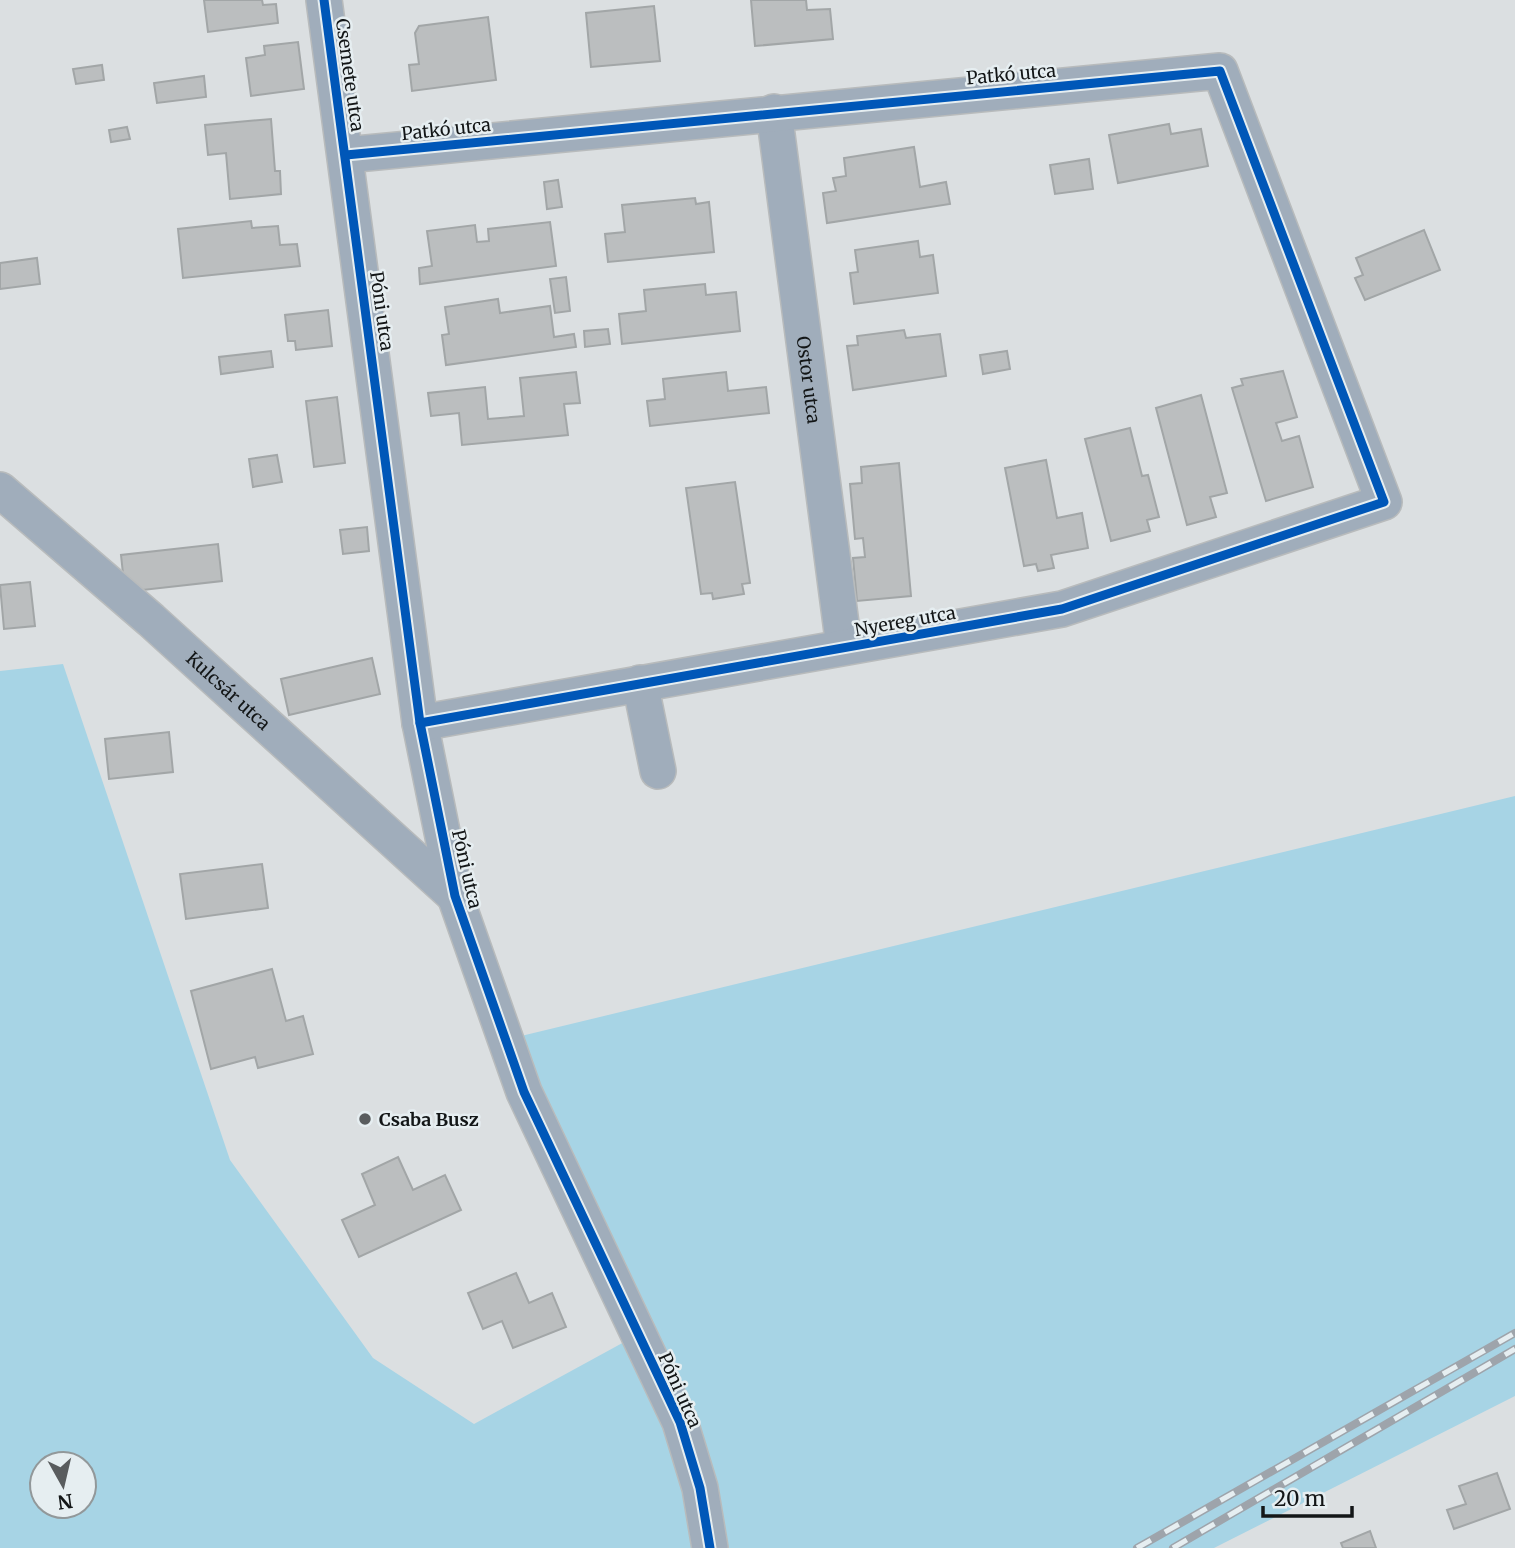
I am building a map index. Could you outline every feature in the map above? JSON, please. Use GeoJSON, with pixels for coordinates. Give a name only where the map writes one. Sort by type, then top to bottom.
{"type":"FeatureCollection","features":[{"type":"Feature","properties":{"kind":"street","name":"Csemete utca"},"geometry":{"type":"LineString","coordinates":[[324,0],[346,155]]}},
{"type":"Feature","properties":{"kind":"street","name":"Patkó utca"},"geometry":{"type":"LineString","coordinates":[[346,155],[1220,71],[1384,502]]}},
{"type":"Feature","properties":{"kind":"street","name":"Ostor utca"},"geometry":{"type":"LineString","coordinates":[[774,112],[844,647]]}},
{"type":"Feature","properties":{"kind":"street","name":"Póni utca"},"geometry":{"type":"LineString","coordinates":[[346,155],[421,723],[455,896],[524,1092],[680,1422],[700,1488],[710,1548]]}},
{"type":"Feature","properties":{"kind":"street","name":"Kulcsár utca"},"geometry":{"type":"LineString","coordinates":[[0,490],[151,620],[455,896]]}},
{"type":"Feature","properties":{"kind":"street","name":"Nyereg utca"},"geometry":{"type":"LineString","coordinates":[[421,723],[1062,609],[1384,502]]}},
{"type":"Feature","properties":{"kind":"street"},"geometry":{"type":"LineString","coordinates":[[640,683],[658,771]]}},
{"type":"Feature","properties":{"kind":"shaded area"},"geometry":{"type":"Polygon","coordinates":[[[63,664],[230,1160],[373,1358],[474,1424],[637,1335],[517,1037],[1515,796],[1515,1396],[1214,1548],[0,1548],[0,671],[63,664]]]}},
{"type":"Feature","properties":{"kind":"building"},"geometry":{"type":"Polygon","coordinates":[[[204,0],[262,0],[263,5],[276,4],[278,23],[208,32],[204,0]]]}},
{"type":"Feature","properties":{"kind":"building"},"geometry":{"type":"Polygon","coordinates":[[[751,0],[806,0],[807,10],[830,9],[833,39],[755,46],[751,0]]]}},
{"type":"Feature","properties":{"kind":"building"},"geometry":{"type":"Polygon","coordinates":[[[654,6],[660,61],[591,67],[586,13],[654,6]]]}},
{"type":"Feature","properties":{"kind":"building"},"geometry":{"type":"Polygon","coordinates":[[[488,17],[496,80],[412,91],[409,65],[419,64],[415,33],[419,26],[488,17]]]}},
{"type":"Feature","properties":{"kind":"building"},"geometry":{"type":"Polygon","coordinates":[[[298,42],[304,89],[251,96],[246,58],[265,55],[264,46],[298,42]]]}},
{"type":"Feature","properties":{"kind":"building"},"geometry":{"type":"Polygon","coordinates":[[[102,65],[104,80],[76,84],[73,69],[102,65]]]}},
{"type":"Feature","properties":{"kind":"building"},"geometry":{"type":"Polygon","coordinates":[[[204,76],[206,97],[157,103],[154,83],[204,76]]]}},
{"type":"Feature","properties":{"kind":"building"},"geometry":{"type":"Polygon","coordinates":[[[271,119],[275,171],[280,171],[281,194],[230,199],[226,153],[208,155],[205,125],[271,119]]]}},
{"type":"Feature","properties":{"kind":"building"},"geometry":{"type":"Polygon","coordinates":[[[1169,124],[1171,134],[1201,129],[1208,166],[1118,183],[1109,135],[1169,124]]]}},
{"type":"Feature","properties":{"kind":"building"},"geometry":{"type":"Polygon","coordinates":[[[127,127],[130,139],[111,142],[109,130],[127,127]]]}},
{"type":"Feature","properties":{"kind":"building"},"geometry":{"type":"Polygon","coordinates":[[[914,147],[920,187],[946,182],[950,204],[827,223],[823,193],[836,191],[833,178],[846,176],[844,158],[914,147]]]}},
{"type":"Feature","properties":{"kind":"building"},"geometry":{"type":"Polygon","coordinates":[[[1089,159],[1093,189],[1055,194],[1050,165],[1089,159]]]}},
{"type":"Feature","properties":{"kind":"building"},"geometry":{"type":"Polygon","coordinates":[[[558,180],[562,207],[547,209],[544,182],[558,180]]]}},
{"type":"Feature","properties":{"kind":"building"},"geometry":{"type":"Polygon","coordinates":[[[695,198],[696,204],[709,202],[714,252],[608,262],[605,234],[625,232],[622,205],[695,198]]]}},
{"type":"Feature","properties":{"kind":"building"},"geometry":{"type":"Polygon","coordinates":[[[251,221],[252,228],[278,226],[280,245],[297,244],[300,266],[183,278],[178,229],[251,221]]]}},
{"type":"Feature","properties":{"kind":"building"},"geometry":{"type":"Polygon","coordinates":[[[550,222],[556,266],[420,284],[419,268],[432,266],[427,231],[475,225],[477,242],[489,241],[488,229],[550,222]]]}},
{"type":"Feature","properties":{"kind":"building"},"geometry":{"type":"Polygon","coordinates":[[[1424,230],[1440,270],[1365,300],[1355,278],[1363,275],[1356,258],[1424,230]]]}},
{"type":"Feature","properties":{"kind":"building"},"geometry":{"type":"Polygon","coordinates":[[[918,241],[920,257],[933,255],[938,293],[854,304],[850,273],[858,272],[855,250],[918,241]]]}},
{"type":"Feature","properties":{"kind":"building"},"geometry":{"type":"Polygon","coordinates":[[[37,258],[40,284],[0,289],[0,263],[37,258]]]}},
{"type":"Feature","properties":{"kind":"building"},"geometry":{"type":"Polygon","coordinates":[[[566,277],[570,311],[555,313],[550,279],[566,277]]]}},
{"type":"Feature","properties":{"kind":"building"},"geometry":{"type":"Polygon","coordinates":[[[705,284],[706,295],[736,292],[740,331],[622,344],[619,314],[646,311],[644,290],[705,284]]]}},
{"type":"Feature","properties":{"kind":"building"},"geometry":{"type":"Polygon","coordinates":[[[498,299],[500,313],[550,306],[554,337],[574,334],[576,347],[446,365],[442,335],[449,334],[445,307],[498,299]]]}},
{"type":"Feature","properties":{"kind":"building"},"geometry":{"type":"Polygon","coordinates":[[[328,310],[332,346],[296,350],[295,341],[288,341],[285,315],[328,310]]]}},
{"type":"Feature","properties":{"kind":"building"},"geometry":{"type":"Polygon","coordinates":[[[608,329],[610,344],[585,347],[584,331],[608,329]]]}},
{"type":"Feature","properties":{"kind":"building"},"geometry":{"type":"Polygon","coordinates":[[[904,330],[906,338],[940,334],[946,376],[853,390],[847,346],[858,345],[857,336],[904,330]]]}},
{"type":"Feature","properties":{"kind":"building"},"geometry":{"type":"Polygon","coordinates":[[[271,351],[273,367],[221,374],[219,357],[271,351]]]}},
{"type":"Feature","properties":{"kind":"building"},"geometry":{"type":"Polygon","coordinates":[[[1007,351],[1010,369],[983,374],[980,355],[1007,351]]]}},
{"type":"Feature","properties":{"kind":"building"},"geometry":{"type":"Polygon","coordinates":[[[1283,371],[1297,417],[1276,423],[1282,441],[1299,436],[1313,487],[1266,501],[1232,388],[1243,385],[1241,379],[1283,371]]]}},
{"type":"Feature","properties":{"kind":"building"},"geometry":{"type":"Polygon","coordinates":[[[576,372],[580,403],[564,404],[568,435],[462,445],[459,413],[431,416],[428,393],[485,387],[488,419],[524,416],[520,378],[576,372]]]}},
{"type":"Feature","properties":{"kind":"building"},"geometry":{"type":"Polygon","coordinates":[[[726,372],[728,391],[766,387],[769,413],[650,426],[647,401],[665,399],[663,379],[726,372]]]}},
{"type":"Feature","properties":{"kind":"building"},"geometry":{"type":"Polygon","coordinates":[[[1201,395],[1227,493],[1210,497],[1216,517],[1187,525],[1156,408],[1201,395]]]}},
{"type":"Feature","properties":{"kind":"building"},"geometry":{"type":"Polygon","coordinates":[[[337,397],[345,463],[314,467],[306,401],[337,397]]]}},
{"type":"Feature","properties":{"kind":"building"},"geometry":{"type":"Polygon","coordinates":[[[1130,428],[1142,476],[1148,475],[1159,517],[1147,520],[1150,531],[1111,541],[1085,439],[1130,428]]]}},
{"type":"Feature","properties":{"kind":"building"},"geometry":{"type":"Polygon","coordinates":[[[277,455],[282,482],[253,487],[249,459],[277,455]]]}},
{"type":"Feature","properties":{"kind":"building"},"geometry":{"type":"Polygon","coordinates":[[[1046,460],[1057,518],[1082,513],[1088,548],[1051,555],[1054,568],[1038,571],[1036,564],[1024,566],[1005,468],[1046,460]]]}},
{"type":"Feature","properties":{"kind":"building"},"geometry":{"type":"Polygon","coordinates":[[[899,463],[911,596],[857,601],[853,558],[865,557],[863,538],[855,539],[850,484],[862,483],[861,467],[899,463]]]}},
{"type":"Feature","properties":{"kind":"building"},"geometry":{"type":"Polygon","coordinates":[[[735,482],[750,583],[742,584],[744,594],[713,599],[712,593],[701,594],[686,488],[735,482]]]}},
{"type":"Feature","properties":{"kind":"building"},"geometry":{"type":"Polygon","coordinates":[[[367,527],[369,551],[343,554],[340,530],[367,527]]]}},
{"type":"Feature","properties":{"kind":"building"},"geometry":{"type":"Polygon","coordinates":[[[218,544],[222,581],[125,592],[121,555],[218,544]]]}},
{"type":"Feature","properties":{"kind":"building"},"geometry":{"type":"Polygon","coordinates":[[[30,582],[35,626],[4,629],[0,585],[30,582]]]}},
{"type":"Feature","properties":{"kind":"building"},"geometry":{"type":"Polygon","coordinates":[[[372,658],[380,694],[289,715],[281,679],[372,658]]]}},
{"type":"Feature","properties":{"kind":"building"},"geometry":{"type":"Polygon","coordinates":[[[169,732],[173,772],[109,779],[105,739],[169,732]]]}},
{"type":"Feature","properties":{"kind":"building"},"geometry":{"type":"Polygon","coordinates":[[[262,864],[268,908],[186,919],[180,874],[262,864]]]}},
{"type":"Feature","properties":{"kind":"building"},"geometry":{"type":"Polygon","coordinates":[[[272,969],[286,1021],[303,1016],[313,1054],[258,1068],[255,1057],[211,1069],[191,991],[272,969]]]}},
{"type":"Feature","properties":{"kind":"building"},"geometry":{"type":"Polygon","coordinates":[[[398,1157],[413,1190],[445,1175],[461,1210],[359,1257],[342,1220],[375,1205],[362,1174],[398,1157]]]}},
{"type":"Feature","properties":{"kind":"building"},"geometry":{"type":"Polygon","coordinates":[[[516,1273],[529,1303],[552,1293],[566,1327],[513,1348],[502,1321],[483,1329],[468,1293],[516,1273]]]}},
{"type":"Feature","properties":{"kind":"building"},"geometry":{"type":"Polygon","coordinates":[[[1497,1473],[1510,1509],[1454,1529],[1447,1510],[1466,1504],[1459,1486],[1497,1473]]]}},
{"type":"Feature","properties":{"kind":"building"},"geometry":{"type":"Polygon","coordinates":[[[1370,1531],[1376,1548],[1343,1548],[1341,1543],[1370,1531]]]}},
{"type":"Feature","properties":{"kind":"railway"},"geometry":{"type":"LineString","coordinates":[[1137,1548],[1515,1333]]}},
{"type":"Feature","properties":{"kind":"railway"},"geometry":{"type":"LineString","coordinates":[[1173,1548],[1515,1349]]}},
{"type":"Feature","properties":{"kind":"cycle path"},"geometry":{"type":"LineString","coordinates":[[324,0],[420,723],[455,896],[524,1092],[680,1422],[700,1488],[710,1548]]}},
{"type":"Feature","properties":{"kind":"cycle path"},"geometry":{"type":"LineString","coordinates":[[346,155],[1220,71],[1384,502],[1062,609],[420,723]]}},
{"type":"Feature","properties":{"kind":"place","name":"Csaba Busz"},"geometry":{"type":"Point","coordinates":[365,1119]}}]}
